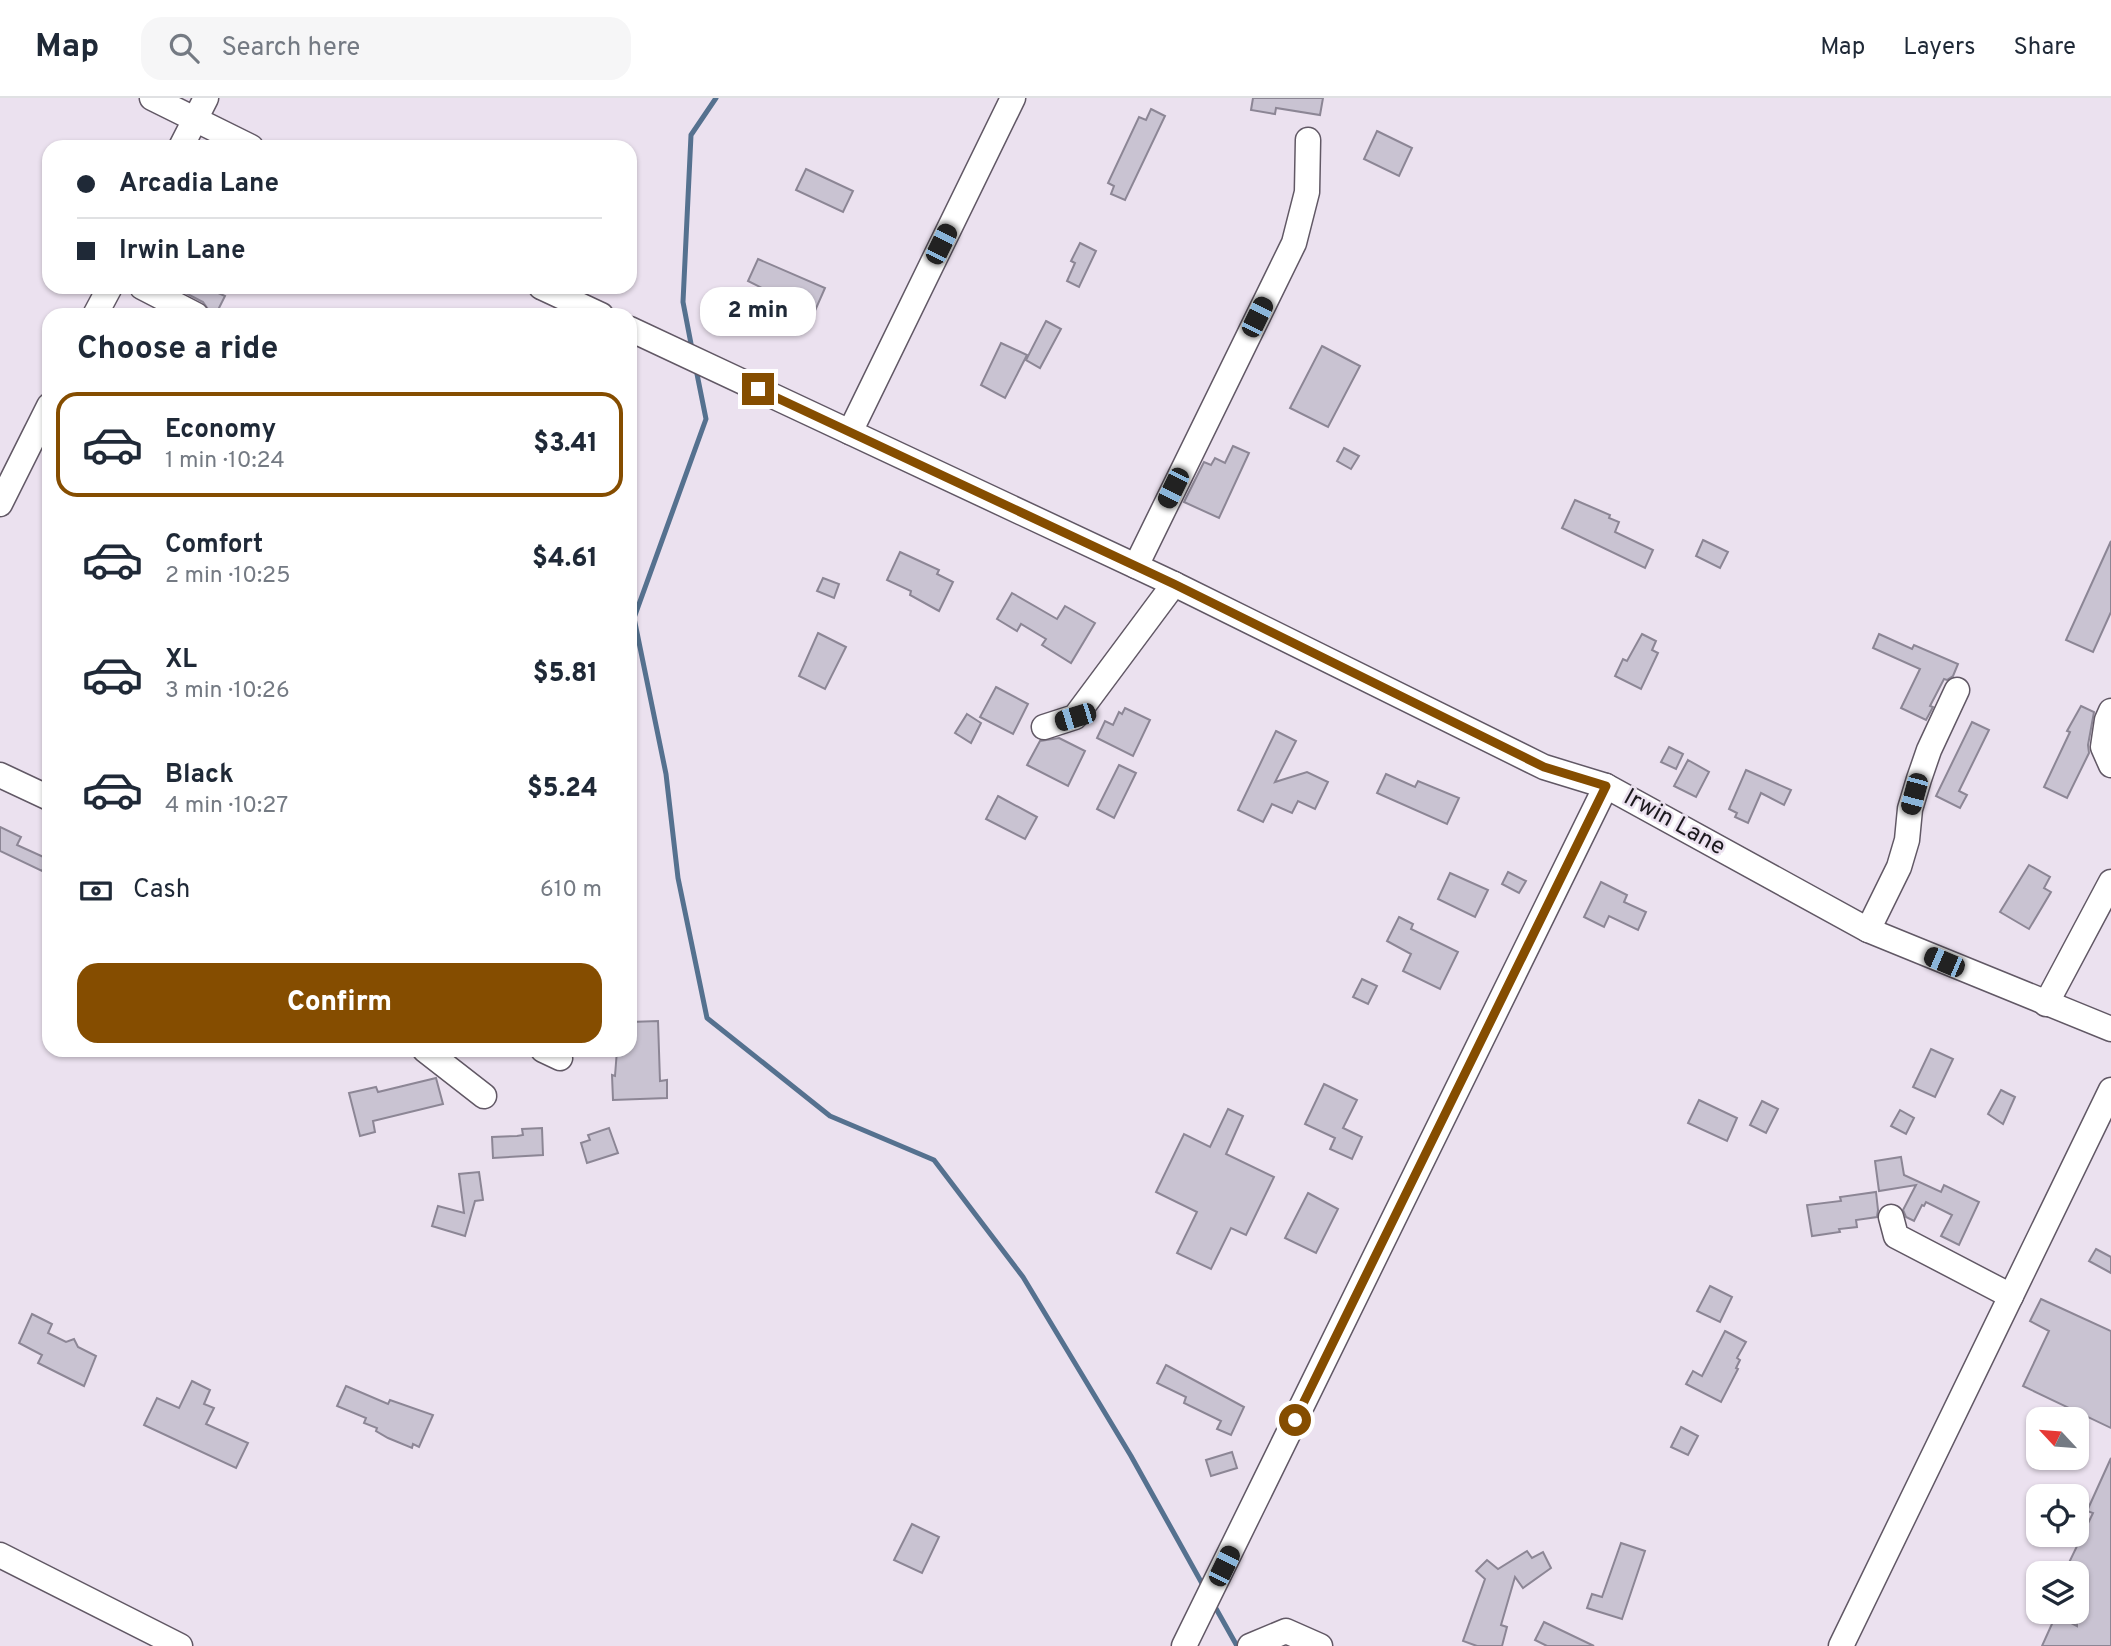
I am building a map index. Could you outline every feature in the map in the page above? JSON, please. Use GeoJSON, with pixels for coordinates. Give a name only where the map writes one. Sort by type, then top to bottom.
{"type":"FeatureCollection","features":[{"type":"Feature","properties":{"kind":"street"},"geometry":{"type":"LineString","coordinates":[[152,98],[200,109],[242,140]]}},
{"type":"Feature","properties":{"kind":"street"},"geometry":{"type":"LineString","coordinates":[[850,432],[1013,98]]}},
{"type":"Feature","properties":{"kind":"street"},"geometry":{"type":"LineString","coordinates":[[184,140],[200,109]]}},
{"type":"Feature","properties":{"kind":"street"},"geometry":{"type":"LineString","coordinates":[[1136,566],[1294,243],[1307,192],[1308,140]]}},
{"type":"Feature","properties":{"kind":"street"},"geometry":{"type":"LineString","coordinates":[[156,294],[182,308]]}},
{"type":"Feature","properties":{"kind":"street"},"geometry":{"type":"LineString","coordinates":[[554,294],[581,308]]}},
{"type":"Feature","properties":{"kind":"street","name":"Irwin Lane"},"geometry":{"type":"LineString","coordinates":[[637,332],[1174,584],[1544,767],[1606,786],[1868,930],[2111,1029]]}},
{"type":"Feature","properties":{"kind":"street"},"geometry":{"type":"LineString","coordinates":[[0,504],[9,461],[42,437]]}},
{"type":"Feature","properties":{"kind":"street"},"geometry":{"type":"LineString","coordinates":[[1044,727],[1075,717],[1174,584]]}},
{"type":"Feature","properties":{"kind":"street"},"geometry":{"type":"LineString","coordinates":[[1868,930],[1899,867],[1908,840],[1910,810],[1928,750],[1957,690]]}},
{"type":"Feature","properties":{"kind":"street"},"geometry":{"type":"LineString","coordinates":[[2111,711],[2103,747],[2111,765]]}},
{"type":"Feature","properties":{"kind":"street"},"geometry":{"type":"LineString","coordinates":[[0,775],[42,796]]}},
{"type":"Feature","properties":{"kind":"street"},"geometry":{"type":"LineString","coordinates":[[1187,1640],[1606,786]]}},
{"type":"Feature","properties":{"kind":"street"},"geometry":{"type":"LineString","coordinates":[[2046,1004],[2111,882]]}},
{"type":"Feature","properties":{"kind":"street"},"geometry":{"type":"LineString","coordinates":[[434,1057],[484,1096]]}},
{"type":"Feature","properties":{"kind":"street"},"geometry":{"type":"LineString","coordinates":[[1841,1646],[2111,1090]]}},
{"type":"Feature","properties":{"kind":"street"},"geometry":{"type":"LineString","coordinates":[[1891,1217],[1896,1236],[2011,1296]]}},
{"type":"Feature","properties":{"kind":"street"},"geometry":{"type":"LineString","coordinates":[[0,1555],[180,1646]]}},
{"type":"Feature","properties":{"kind":"street"},"geometry":{"type":"LineString","coordinates":[[1253,1645],[1286,1631],[1320,1646]]}},
{"type":"Feature","properties":{"kind":"building"},"geometry":{"type":"Polygon","coordinates":[[[1253,98],[1323,98],[1320,115],[1276,108],[1275,114],[1251,110],[1253,98]]]}},
{"type":"Feature","properties":{"kind":"building"},"geometry":{"type":"Polygon","coordinates":[[[1151,109],[1165,116],[1125,200],[1111,194],[1114,186],[1108,183],[1139,117],[1146,120],[1151,109]]]}},
{"type":"Feature","properties":{"kind":"building"},"geometry":{"type":"Polygon","coordinates":[[[1377,131],[1412,148],[1399,176],[1364,159],[1377,131]]]}},
{"type":"Feature","properties":{"kind":"building"},"geometry":{"type":"Polygon","coordinates":[[[806,169],[853,191],[843,212],[796,190],[806,169]]]}},
{"type":"Feature","properties":{"kind":"building"},"geometry":{"type":"Polygon","coordinates":[[[1080,243],[1096,251],[1079,287],[1067,281],[1075,263],[1071,261],[1080,243]]]}},
{"type":"Feature","properties":{"kind":"building"},"geometry":{"type":"Polygon","coordinates":[[[758,259],[825,288],[814,313],[777,298],[778,296],[748,281],[758,259]]]}},
{"type":"Feature","properties":{"kind":"building"},"geometry":{"type":"Polygon","coordinates":[[[188,294],[225,296],[219,308],[207,308],[203,302],[188,294]]]}},
{"type":"Feature","properties":{"kind":"building"},"geometry":{"type":"Polygon","coordinates":[[[1046,321],[1061,329],[1040,368],[1026,360],[1046,321]]]}},
{"type":"Feature","properties":{"kind":"building"},"geometry":{"type":"Polygon","coordinates":[[[1001,343],[1027,355],[1005,398],[981,385],[1001,343]]]}},
{"type":"Feature","properties":{"kind":"building"},"geometry":{"type":"Polygon","coordinates":[[[1322,346],[1360,366],[1328,427],[1290,408],[1322,346]]]}},
{"type":"Feature","properties":{"kind":"building"},"geometry":{"type":"Polygon","coordinates":[[[1233,446],[1249,453],[1219,518],[1184,502],[1204,462],[1211,465],[1215,458],[1225,463],[1233,446]]]}},
{"type":"Feature","properties":{"kind":"building"},"geometry":{"type":"Polygon","coordinates":[[[1344,448],[1359,456],[1351,469],[1337,461],[1344,448]]]}},
{"type":"Feature","properties":{"kind":"building"},"geometry":{"type":"Polygon","coordinates":[[[1575,500],[1610,515],[1609,518],[1619,522],[1615,532],[1653,550],[1645,568],[1562,528],[1575,500]]]}},
{"type":"Feature","properties":{"kind":"building"},"geometry":{"type":"Polygon","coordinates":[[[1703,540],[1728,552],[1720,568],[1696,556],[1703,540]]]}},
{"type":"Feature","properties":{"kind":"building"},"geometry":{"type":"Polygon","coordinates":[[[2111,541],[2111,612],[2093,652],[2066,640],[2111,541]]]}},
{"type":"Feature","properties":{"kind":"building"},"geometry":{"type":"Polygon","coordinates":[[[900,552],[939,570],[937,574],[953,582],[939,611],[910,595],[911,591],[887,580],[900,552]]]}},
{"type":"Feature","properties":{"kind":"building"},"geometry":{"type":"Polygon","coordinates":[[[823,578],[839,584],[834,598],[817,591],[823,578]]]}},
{"type":"Feature","properties":{"kind":"building"},"geometry":{"type":"Polygon","coordinates":[[[1012,593],[1057,619],[1065,606],[1095,623],[1071,663],[1042,645],[1046,639],[1021,624],[1017,631],[997,619],[1012,593]]]}},
{"type":"Feature","properties":{"kind":"building"},"geometry":{"type":"Polygon","coordinates":[[[818,633],[846,647],[825,689],[799,676],[818,633]]]}},
{"type":"Feature","properties":{"kind":"building"},"geometry":{"type":"Polygon","coordinates":[[[1642,634],[1656,641],[1652,650],[1658,653],[1641,689],[1615,676],[1623,659],[1627,661],[1642,634]]]}},
{"type":"Feature","properties":{"kind":"building"},"geometry":{"type":"Polygon","coordinates":[[[1879,634],[1912,649],[1914,645],[1958,664],[1953,676],[1944,679],[1926,720],[1901,708],[1920,669],[1873,648],[1879,634]]]}},
{"type":"Feature","properties":{"kind":"building"},"geometry":{"type":"Polygon","coordinates":[[[996,687],[1028,704],[1013,734],[980,717],[996,687]]]}},
{"type":"Feature","properties":{"kind":"building"},"geometry":{"type":"Polygon","coordinates":[[[2081,706],[2094,712],[2089,753],[2067,798],[2044,787],[2070,732],[2067,731],[2081,706]]]}},
{"type":"Feature","properties":{"kind":"building"},"geometry":{"type":"Polygon","coordinates":[[[1125,708],[1150,720],[1133,756],[1097,738],[1105,721],[1113,725],[1119,712],[1122,714],[1125,708]]]}},
{"type":"Feature","properties":{"kind":"building"},"geometry":{"type":"Polygon","coordinates":[[[967,714],[981,723],[971,743],[955,733],[967,714]]]}},
{"type":"Feature","properties":{"kind":"building"},"geometry":{"type":"Polygon","coordinates":[[[1972,722],[1989,730],[1959,791],[1967,795],[1960,808],[1936,796],[1972,722]]]}},
{"type":"Feature","properties":{"kind":"building"},"geometry":{"type":"Polygon","coordinates":[[[1276,731],[1296,741],[1275,782],[1307,772],[1328,782],[1315,809],[1298,801],[1292,813],[1272,804],[1263,822],[1238,810],[1276,731]]]}},
{"type":"Feature","properties":{"kind":"building"},"geometry":{"type":"Polygon","coordinates":[[[1059,738],[1085,751],[1068,786],[1027,765],[1040,741],[1059,738]]]}},
{"type":"Feature","properties":{"kind":"building"},"geometry":{"type":"Polygon","coordinates":[[[1669,747],[1683,754],[1676,769],[1661,762],[1669,747]]]}},
{"type":"Feature","properties":{"kind":"building"},"geometry":{"type":"Polygon","coordinates":[[[1688,760],[1709,772],[1696,797],[1674,786],[1688,760]]]}},
{"type":"Feature","properties":{"kind":"building"},"geometry":{"type":"Polygon","coordinates":[[[1119,765],[1136,773],[1114,818],[1097,809],[1119,765]]]}},
{"type":"Feature","properties":{"kind":"building"},"geometry":{"type":"Polygon","coordinates":[[[1746,770],[1791,790],[1784,805],[1761,793],[1748,823],[1735,817],[1737,813],[1729,809],[1746,770]]]}},
{"type":"Feature","properties":{"kind":"building"},"geometry":{"type":"Polygon","coordinates":[[[1386,774],[1415,787],[1418,781],[1459,798],[1447,824],[1377,793],[1386,774]]]}},
{"type":"Feature","properties":{"kind":"building"},"geometry":{"type":"Polygon","coordinates":[[[998,796],[1037,817],[1025,839],[986,819],[998,796]]]}},
{"type":"Feature","properties":{"kind":"building"},"geometry":{"type":"Polygon","coordinates":[[[0,827],[21,837],[17,845],[42,856],[42,871],[0,851],[0,827]]]}},
{"type":"Feature","properties":{"kind":"building"},"geometry":{"type":"Polygon","coordinates":[[[2029,865],[2050,877],[2044,888],[2051,892],[2029,929],[2000,912],[2029,865]]]}},
{"type":"Feature","properties":{"kind":"building"},"geometry":{"type":"Polygon","coordinates":[[[1508,872],[1526,881],[1519,893],[1502,884],[1508,872]]]}},
{"type":"Feature","properties":{"kind":"building"},"geometry":{"type":"Polygon","coordinates":[[[1450,873],[1488,890],[1475,917],[1438,899],[1450,873]]]}},
{"type":"Feature","properties":{"kind":"building"},"geometry":{"type":"Polygon","coordinates":[[[1601,882],[1627,895],[1624,902],[1646,912],[1638,930],[1609,916],[1604,927],[1584,917],[1601,882]]]}},
{"type":"Feature","properties":{"kind":"building"},"geometry":{"type":"Polygon","coordinates":[[[1399,917],[1413,924],[1411,929],[1458,952],[1440,989],[1403,971],[1411,954],[1387,941],[1399,917]]]}},
{"type":"Feature","properties":{"kind":"building"},"geometry":{"type":"Polygon","coordinates":[[[1362,979],[1377,986],[1368,1004],[1353,997],[1362,979]]]}},
{"type":"Feature","properties":{"kind":"building"},"geometry":{"type":"Polygon","coordinates":[[[658,1021],[660,1081],[667,1080],[667,1098],[613,1100],[612,1075],[615,1076],[616,1057],[637,1057],[637,1022],[658,1021]]]}},
{"type":"Feature","properties":{"kind":"building"},"geometry":{"type":"Polygon","coordinates":[[[1931,1049],[1953,1059],[1935,1097],[1913,1087],[1931,1049]]]}},
{"type":"Feature","properties":{"kind":"building"},"geometry":{"type":"Polygon","coordinates":[[[436,1078],[443,1104],[373,1121],[375,1132],[360,1136],[349,1093],[376,1087],[378,1092],[436,1078]]]}},
{"type":"Feature","properties":{"kind":"building"},"geometry":{"type":"Polygon","coordinates":[[[1324,1084],[1357,1100],[1343,1128],[1362,1137],[1352,1159],[1330,1149],[1335,1138],[1305,1124],[1324,1084]]]}},
{"type":"Feature","properties":{"kind":"building"},"geometry":{"type":"Polygon","coordinates":[[[2001,1090],[2015,1097],[2003,1124],[1988,1114],[2001,1090]]]}},
{"type":"Feature","properties":{"kind":"building"},"geometry":{"type":"Polygon","coordinates":[[[1699,1100],[1737,1118],[1727,1141],[1688,1123],[1699,1100]]]}},
{"type":"Feature","properties":{"kind":"building"},"geometry":{"type":"Polygon","coordinates":[[[1762,1101],[1778,1109],[1766,1133],[1750,1125],[1762,1101]]]}},
{"type":"Feature","properties":{"kind":"building"},"geometry":{"type":"Polygon","coordinates":[[[1228,1109],[1243,1116],[1226,1154],[1274,1177],[1246,1235],[1231,1228],[1211,1269],[1177,1253],[1197,1212],[1156,1192],[1184,1134],[1210,1147],[1228,1109]]]}},
{"type":"Feature","properties":{"kind":"building"},"geometry":{"type":"Polygon","coordinates":[[[1900,1110],[1914,1118],[1906,1134],[1891,1126],[1900,1110]]]}},
{"type":"Feature","properties":{"kind":"building"},"geometry":{"type":"Polygon","coordinates":[[[542,1128],[543,1155],[493,1158],[492,1137],[523,1135],[522,1129],[542,1128]]]}},
{"type":"Feature","properties":{"kind":"building"},"geometry":{"type":"Polygon","coordinates":[[[609,1128],[618,1153],[587,1163],[581,1143],[590,1140],[588,1135],[609,1128]]]}},
{"type":"Feature","properties":{"kind":"building"},"geometry":{"type":"Polygon","coordinates":[[[1901,1157],[1904,1175],[1941,1192],[1944,1185],[1979,1202],[1959,1245],[1941,1236],[1952,1215],[1926,1202],[1914,1221],[1906,1217],[1903,1210],[1916,1185],[1879,1191],[1875,1161],[1901,1157]]]}},
{"type":"Feature","properties":{"kind":"building"},"geometry":{"type":"Polygon","coordinates":[[[479,1172],[483,1200],[475,1201],[465,1236],[432,1226],[438,1206],[464,1213],[459,1174],[479,1172]]]}},
{"type":"Feature","properties":{"kind":"building"},"geometry":{"type":"Polygon","coordinates":[[[1876,1192],[1877,1217],[1856,1220],[1857,1227],[1839,1229],[1840,1232],[1812,1236],[1807,1205],[1841,1201],[1840,1197],[1876,1192]]]}},
{"type":"Feature","properties":{"kind":"building"},"geometry":{"type":"Polygon","coordinates":[[[1308,1193],[1338,1209],[1316,1253],[1285,1238],[1308,1193]]]}},
{"type":"Feature","properties":{"kind":"building"},"geometry":{"type":"Polygon","coordinates":[[[2096,1249],[2111,1257],[2111,1273],[2089,1261],[2096,1249]]]}},
{"type":"Feature","properties":{"kind":"building"},"geometry":{"type":"Polygon","coordinates":[[[1710,1286],[1732,1297],[1720,1322],[1697,1311],[1710,1286]]]}},
{"type":"Feature","properties":{"kind":"building"},"geometry":{"type":"Polygon","coordinates":[[[2041,1299],[2111,1331],[2111,1428],[2090,1418],[2090,1407],[2067,1407],[2023,1386],[2049,1331],[2030,1321],[2041,1299]]]}},
{"type":"Feature","properties":{"kind":"building"},"geometry":{"type":"Polygon","coordinates":[[[32,1314],[52,1324],[48,1333],[66,1342],[74,1339],[78,1347],[96,1356],[84,1386],[38,1363],[42,1355],[19,1343],[32,1314]]]}},
{"type":"Feature","properties":{"kind":"building"},"geometry":{"type":"Polygon","coordinates":[[[1725,1331],[1746,1342],[1737,1358],[1740,1360],[1736,1368],[1738,1369],[1721,1402],[1686,1384],[1693,1371],[1702,1376],[1725,1331]]]}},
{"type":"Feature","properties":{"kind":"building"},"geometry":{"type":"Polygon","coordinates":[[[1166,1365],[1244,1407],[1231,1435],[1217,1429],[1221,1421],[1184,1403],[1186,1397],[1157,1383],[1166,1365]]]}},
{"type":"Feature","properties":{"kind":"building"},"geometry":{"type":"Polygon","coordinates":[[[192,1381],[210,1390],[204,1404],[214,1408],[206,1424],[248,1443],[236,1468],[144,1425],[157,1398],[179,1408],[192,1381]]]}},
{"type":"Feature","properties":{"kind":"building"},"geometry":{"type":"Polygon","coordinates":[[[346,1386],[388,1404],[390,1400],[433,1415],[419,1447],[413,1444],[412,1448],[388,1438],[376,1431],[377,1428],[364,1423],[366,1418],[337,1406],[346,1386]]]}},
{"type":"Feature","properties":{"kind":"building"},"geometry":{"type":"Polygon","coordinates":[[[1681,1427],[1698,1436],[1688,1455],[1671,1447],[1681,1427]]]}},
{"type":"Feature","properties":{"kind":"building"},"geometry":{"type":"Polygon","coordinates":[[[1232,1452],[1237,1468],[1211,1476],[1206,1460],[1232,1452]]]}},
{"type":"Feature","properties":{"kind":"building"},"geometry":{"type":"Polygon","coordinates":[[[2111,1458],[2111,1646],[2042,1646],[2052,1624],[2089,1624],[2089,1561],[2070,1561],[2077,1547],[2089,1547],[2089,1521],[2093,1513],[2089,1512],[2111,1458]]]}},
{"type":"Feature","properties":{"kind":"building"},"geometry":{"type":"Polygon","coordinates":[[[912,1524],[939,1537],[922,1573],[894,1560],[912,1524]]]}},
{"type":"Feature","properties":{"kind":"building"},"geometry":{"type":"Polygon","coordinates":[[[1621,1543],[1645,1551],[1622,1619],[1587,1608],[1592,1594],[1602,1597],[1621,1543]]]}},
{"type":"Feature","properties":{"kind":"building"},"geometry":{"type":"Polygon","coordinates":[[[1527,1551],[1532,1558],[1543,1552],[1551,1568],[1523,1588],[1515,1577],[1501,1625],[1507,1627],[1502,1646],[1477,1646],[1463,1641],[1485,1579],[1476,1571],[1487,1560],[1498,1569],[1527,1551]]]}},
{"type":"Feature","properties":{"kind":"building"},"geometry":{"type":"Polygon","coordinates":[[[1544,1622],[1594,1646],[1547,1646],[1535,1640],[1544,1622]]]}},
{"type":"Feature","properties":{"kind":"waterway"},"geometry":{"type":"LineString","coordinates":[[692,349],[683,302],[691,135],[716,98]]}},
{"type":"Feature","properties":{"kind":"waterway"},"geometry":{"type":"LineString","coordinates":[[637,610],[706,419],[696,369]]}},
{"type":"Feature","properties":{"kind":"waterway"},"geometry":{"type":"LineString","coordinates":[[637,633],[666,774],[678,878],[707,1018],[830,1116],[934,1160],[1023,1277],[1131,1456],[1204,1587]]}},
{"type":"Feature","properties":{"kind":"waterway"},"geometry":{"type":"LineString","coordinates":[[1214,1605],[1237,1646]]}},
{"type":"Feature","properties":{"kind":"route"},"geometry":{"type":"LineString","coordinates":[[758,389],[1174,584],[1544,767],[1606,786],[1295,1420]]}}]}
